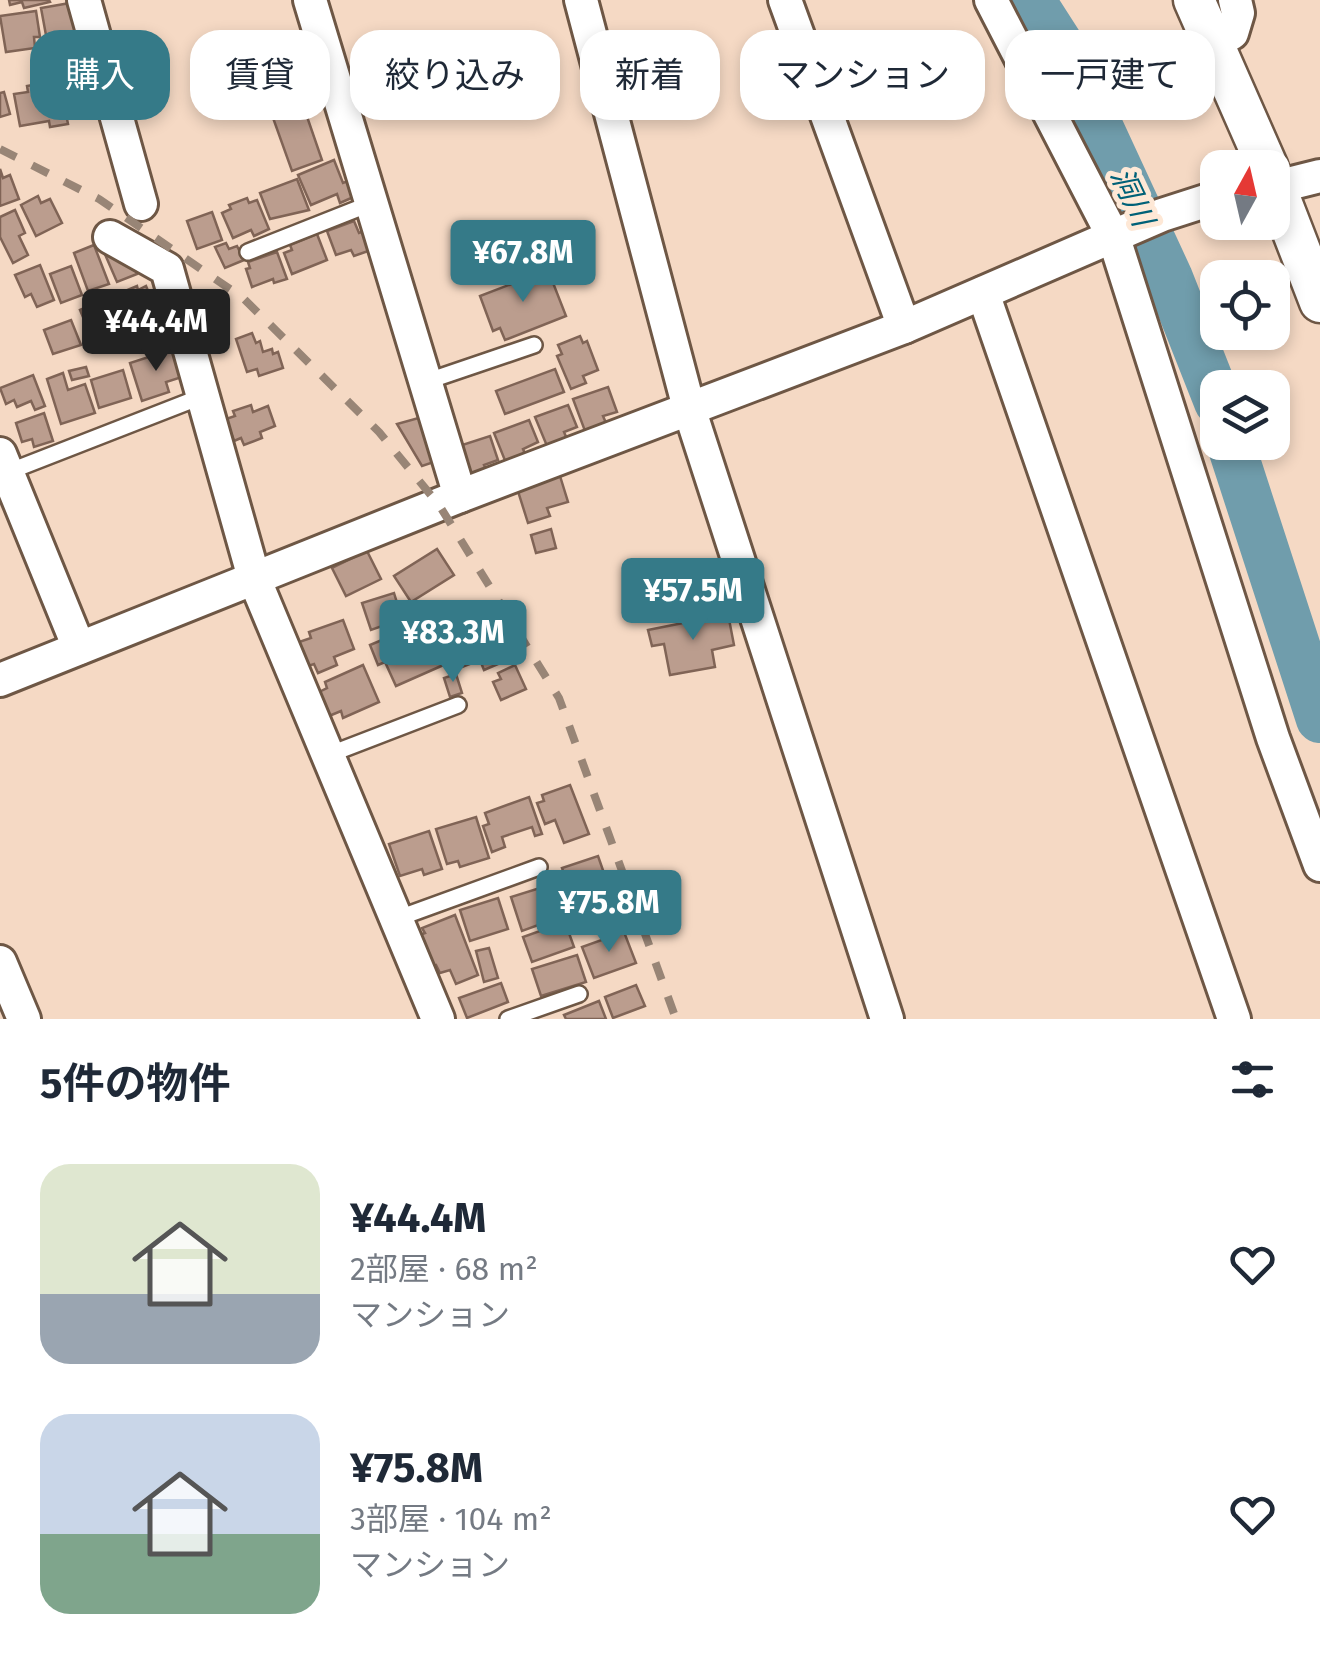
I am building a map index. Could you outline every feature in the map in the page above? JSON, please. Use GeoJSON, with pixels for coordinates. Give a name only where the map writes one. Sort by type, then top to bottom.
{"type":"FeatureCollection","features":[{"type":"Feature","properties":{"kind":"street"},"geometry":{"type":"LineString","coordinates":[[84,0],[141,204]]}},
{"type":"Feature","properties":{"kind":"street"},"geometry":{"type":"LineString","coordinates":[[310,0],[460,496]]}},
{"type":"Feature","properties":{"kind":"street"},"geometry":{"type":"LineString","coordinates":[[580,0],[690,408],[887,1019]]}},
{"type":"Feature","properties":{"kind":"street"},"geometry":{"type":"LineString","coordinates":[[785,0],[904,326]]}},
{"type":"Feature","properties":{"kind":"street"},"geometry":{"type":"LineString","coordinates":[[991,0],[1119,235],[1273,738],[1320,865]]}},
{"type":"Feature","properties":{"kind":"street"},"geometry":{"type":"LineString","coordinates":[[1194,0],[1207,30]]}},
{"type":"Feature","properties":{"kind":"street"},"geometry":{"type":"LineString","coordinates":[[1215,42],[1232,32],[1238,13],[1236,0]]}},
{"type":"Feature","properties":{"kind":"street"},"geometry":{"type":"LineString","coordinates":[[1215,48],[1260,150]]}},
{"type":"Feature","properties":{"kind":"street"},"geometry":{"type":"LineString","coordinates":[[1290,177],[1320,176]]}},
{"type":"Feature","properties":{"kind":"street"},"geometry":{"type":"LineString","coordinates":[[0,680],[460,496],[904,326],[1162,215],[1200,203]]}},
{"type":"Feature","properties":{"kind":"street"},"geometry":{"type":"LineString","coordinates":[[1290,224],[1320,302]]}},
{"type":"Feature","properties":{"kind":"street"},"geometry":{"type":"LineString","coordinates":[[110,236],[167,269],[254,578],[438,1019]]}},
{"type":"Feature","properties":{"kind":"street"},"geometry":{"type":"LineString","coordinates":[[983,293],[1234,1019]]}},
{"type":"Feature","properties":{"kind":"street"},"geometry":{"type":"LineString","coordinates":[[4,463],[78,648]]}},
{"type":"Feature","properties":{"kind":"street"},"geometry":{"type":"LineString","coordinates":[[0,962],[24,1019]]}},
{"type":"Feature","properties":{"kind":"lane"},"geometry":{"type":"LineString","coordinates":[[248,252],[372,203]]}},
{"type":"Feature","properties":{"kind":"lane"},"geometry":{"type":"LineString","coordinates":[[425,382],[534,345]]}},
{"type":"Feature","properties":{"kind":"lane"},"geometry":{"type":"LineString","coordinates":[[4,463],[203,396]]}},
{"type":"Feature","properties":{"kind":"lane"},"geometry":{"type":"LineString","coordinates":[[328,755],[458,705]]}},
{"type":"Feature","properties":{"kind":"lane"},"geometry":{"type":"LineString","coordinates":[[396,919],[539,867]]}},
{"type":"Feature","properties":{"kind":"lane"},"geometry":{"type":"LineString","coordinates":[[508,1019],[579,994]]}},
{"type":"Feature","properties":{"kind":"building"},"geometry":{"type":"Polygon","coordinates":[[[9,0],[50,2],[24,8],[22,2],[10,5],[9,0]]]}},
{"type":"Feature","properties":{"kind":"building"},"geometry":{"type":"Polygon","coordinates":[[[70,3],[75,30],[45,30],[41,8],[70,3]]]}},
{"type":"Feature","properties":{"kind":"building"},"geometry":{"type":"Polygon","coordinates":[[[36,11],[39,30],[30,30],[30,49],[6,52],[0,16],[36,11]]]}},
{"type":"Feature","properties":{"kind":"building"},"geometry":{"type":"Polygon","coordinates":[[[30,85],[30,120],[67,120],[68,124],[50,127],[49,121],[20,126],[14,94],[28,92],[30,85]]]}},
{"type":"Feature","properties":{"kind":"building"},"geometry":{"type":"Polygon","coordinates":[[[4,92],[10,114],[0,117],[0,93],[4,92]]]}},
{"type":"Feature","properties":{"kind":"building"},"geometry":{"type":"Polygon","coordinates":[[[274,120],[308,120],[322,160],[292,171],[274,120]]]}},
{"type":"Feature","properties":{"kind":"building"},"geometry":{"type":"Polygon","coordinates":[[[334,160],[343,183],[351,180],[358,195],[340,203],[337,194],[311,205],[298,175],[334,160]]]}},
{"type":"Feature","properties":{"kind":"building"},"geometry":{"type":"Polygon","coordinates":[[[0,169],[3,178],[10,175],[19,199],[0,206],[0,169]]]}},
{"type":"Feature","properties":{"kind":"building"},"geometry":{"type":"Polygon","coordinates":[[[297,179],[309,210],[270,219],[260,193],[297,179]]]}},
{"type":"Feature","properties":{"kind":"building"},"geometry":{"type":"Polygon","coordinates":[[[38,196],[41,203],[50,199],[62,223],[36,236],[21,205],[38,196]]]}},
{"type":"Feature","properties":{"kind":"building"},"geometry":{"type":"Polygon","coordinates":[[[247,198],[249,203],[257,200],[269,229],[254,236],[251,230],[233,238],[222,213],[231,209],[229,205],[247,198]]]}},
{"type":"Feature","properties":{"kind":"building"},"geometry":{"type":"Polygon","coordinates":[[[15,210],[25,233],[19,236],[28,255],[13,263],[0,237],[0,217],[15,210]]]}},
{"type":"Feature","properties":{"kind":"building"},"geometry":{"type":"Polygon","coordinates":[[[212,212],[222,240],[197,249],[187,221],[212,212]]]}},
{"type":"Feature","properties":{"kind":"building"},"geometry":{"type":"Polygon","coordinates":[[[354,221],[359,233],[367,230],[374,249],[354,256],[351,250],[336,255],[327,231],[354,221]]]}},
{"type":"Feature","properties":{"kind":"building"},"geometry":{"type":"Polygon","coordinates":[[[317,234],[327,260],[292,274],[284,253],[292,250],[290,245],[317,234]]]}},
{"type":"Feature","properties":{"kind":"building"},"geometry":{"type":"Polygon","coordinates":[[[226,243],[229,249],[237,246],[244,260],[225,268],[215,247],[226,243]]]}},
{"type":"Feature","properties":{"kind":"building"},"geometry":{"type":"Polygon","coordinates":[[[94,245],[109,284],[88,291],[74,253],[94,245]]]}},
{"type":"Feature","properties":{"kind":"building"},"geometry":{"type":"Polygon","coordinates":[[[104,252],[128,254],[137,274],[117,282],[104,252]]]}},
{"type":"Feature","properties":{"kind":"building"},"geometry":{"type":"Polygon","coordinates":[[[277,252],[287,279],[274,283],[273,279],[252,287],[246,269],[250,268],[248,262],[277,252]]]}},
{"type":"Feature","properties":{"kind":"building"},"geometry":{"type":"Polygon","coordinates":[[[40,265],[54,300],[37,307],[31,294],[25,297],[15,275],[40,265]]]}},
{"type":"Feature","properties":{"kind":"building"},"geometry":{"type":"Polygon","coordinates":[[[71,266],[82,295],[61,303],[50,274],[71,266]]]}},
{"type":"Feature","properties":{"kind":"building"},"geometry":{"type":"Polygon","coordinates":[[[548,270],[566,316],[505,340],[500,328],[493,331],[480,296],[548,270]]]}},
{"type":"Feature","properties":{"kind":"building"},"geometry":{"type":"Polygon","coordinates":[[[137,286],[138,290],[146,286],[151,298],[157,296],[163,310],[131,324],[118,294],[137,286]]]}},
{"type":"Feature","properties":{"kind":"building"},"geometry":{"type":"Polygon","coordinates":[[[112,296],[123,322],[91,336],[80,310],[112,296]]]}},
{"type":"Feature","properties":{"kind":"building"},"geometry":{"type":"Polygon","coordinates":[[[71,320],[81,345],[53,354],[44,330],[71,320]]]}},
{"type":"Feature","properties":{"kind":"building"},"geometry":{"type":"Polygon","coordinates":[[[252,333],[263,352],[278,352],[283,368],[259,376],[257,369],[247,372],[236,339],[252,333]]]}},
{"type":"Feature","properties":{"kind":"building"},"geometry":{"type":"Polygon","coordinates":[[[580,336],[583,343],[587,341],[598,370],[583,376],[586,383],[571,389],[557,356],[562,354],[558,345],[580,336]]]}},
{"type":"Feature","properties":{"kind":"building"},"geometry":{"type":"Polygon","coordinates":[[[173,349],[182,377],[166,382],[169,392],[142,401],[130,363],[173,349]]]}},
{"type":"Feature","properties":{"kind":"building"},"geometry":{"type":"Polygon","coordinates":[[[86,367],[89,376],[72,380],[69,371],[86,367]]]}},
{"type":"Feature","properties":{"kind":"building"},"geometry":{"type":"Polygon","coordinates":[[[555,369],[564,392],[505,414],[496,391],[555,369]]]}},
{"type":"Feature","properties":{"kind":"building"},"geometry":{"type":"Polygon","coordinates":[[[123,370],[131,398],[99,408],[91,380],[123,370]]]}},
{"type":"Feature","properties":{"kind":"building"},"geometry":{"type":"Polygon","coordinates":[[[63,373],[68,390],[85,384],[95,413],[61,424],[47,379],[63,373]]]}},
{"type":"Feature","properties":{"kind":"building"},"geometry":{"type":"Polygon","coordinates":[[[33,375],[45,406],[35,410],[31,401],[17,407],[14,400],[6,404],[0,388],[33,375]]]}},
{"type":"Feature","properties":{"kind":"building"},"geometry":{"type":"Polygon","coordinates":[[[608,387],[617,412],[603,416],[606,423],[585,431],[573,399],[608,387]]]}},
{"type":"Feature","properties":{"kind":"building"},"geometry":{"type":"Polygon","coordinates":[[[251,405],[253,412],[268,406],[275,426],[260,432],[262,438],[244,445],[241,438],[234,441],[226,419],[235,416],[233,411],[251,405]]]}},
{"type":"Feature","properties":{"kind":"building"},"geometry":{"type":"Polygon","coordinates":[[[568,405],[577,427],[564,432],[567,439],[547,446],[535,417],[568,405]]]}},
{"type":"Feature","properties":{"kind":"building"},"geometry":{"type":"Polygon","coordinates":[[[44,413],[53,441],[34,447],[32,439],[22,442],[16,423],[44,413]]]}},
{"type":"Feature","properties":{"kind":"building"},"geometry":{"type":"Polygon","coordinates":[[[422,417],[434,462],[422,466],[397,424],[422,417]]]}},
{"type":"Feature","properties":{"kind":"building"},"geometry":{"type":"Polygon","coordinates":[[[529,420],[538,442],[523,449],[526,456],[506,463],[494,433],[529,420]]]}},
{"type":"Feature","properties":{"kind":"building"},"geometry":{"type":"Polygon","coordinates":[[[490,436],[498,460],[484,465],[487,472],[469,478],[459,446],[490,436]]]}},
{"type":"Feature","properties":{"kind":"building"},"geometry":{"type":"Polygon","coordinates":[[[560,476],[568,502],[547,508],[550,516],[528,523],[517,488],[560,476]]]}},
{"type":"Feature","properties":{"kind":"building"},"geometry":{"type":"Polygon","coordinates":[[[551,529],[556,548],[536,553],[531,535],[551,529]]]}},
{"type":"Feature","properties":{"kind":"building"},"geometry":{"type":"Polygon","coordinates":[[[437,549],[454,575],[411,602],[394,576],[437,549]]]}},
{"type":"Feature","properties":{"kind":"building"},"geometry":{"type":"Polygon","coordinates":[[[367,551],[381,579],[346,596],[332,568],[367,551]]]}},
{"type":"Feature","properties":{"kind":"building"},"geometry":{"type":"Polygon","coordinates":[[[394,593],[402,619],[371,630],[362,603],[394,593]]]}},
{"type":"Feature","properties":{"kind":"building"},"geometry":{"type":"Polygon","coordinates":[[[475,603],[510,659],[484,670],[480,660],[457,669],[443,636],[448,634],[441,618],[475,603]]]}},
{"type":"Feature","properties":{"kind":"building"},"geometry":{"type":"Polygon","coordinates":[[[728,614],[734,645],[712,650],[715,667],[670,675],[664,644],[652,646],[648,630],[728,614]]]}},
{"type":"Feature","properties":{"kind":"building"},"geometry":{"type":"Polygon","coordinates":[[[343,620],[354,649],[334,657],[337,665],[318,673],[314,664],[308,666],[299,642],[311,638],[309,632],[343,620]]]}},
{"type":"Feature","properties":{"kind":"building"},"geometry":{"type":"Polygon","coordinates":[[[432,629],[448,663],[396,686],[385,662],[378,665],[370,645],[396,634],[401,643],[432,629]]]}},
{"type":"Feature","properties":{"kind":"building"},"geometry":{"type":"Polygon","coordinates":[[[363,665],[379,702],[343,718],[341,711],[329,716],[319,692],[327,688],[325,682],[363,665]]]}},
{"type":"Feature","properties":{"kind":"building"},"geometry":{"type":"Polygon","coordinates":[[[515,665],[526,689],[501,700],[493,682],[501,679],[498,673],[515,665]]]}},
{"type":"Feature","properties":{"kind":"building"},"geometry":{"type":"Polygon","coordinates":[[[456,674],[462,693],[450,697],[444,678],[456,674]]]}},
{"type":"Feature","properties":{"kind":"building"},"geometry":{"type":"Polygon","coordinates":[[[570,785],[589,834],[564,843],[555,820],[545,824],[537,803],[544,801],[542,795],[570,785]]]}},
{"type":"Feature","properties":{"kind":"building"},"geometry":{"type":"Polygon","coordinates":[[[529,797],[542,834],[535,836],[532,827],[502,837],[505,847],[492,852],[483,826],[489,824],[485,813],[529,797]]]}},
{"type":"Feature","properties":{"kind":"building"},"geometry":{"type":"Polygon","coordinates":[[[476,817],[489,858],[460,867],[458,861],[447,864],[436,829],[476,817]]]}},
{"type":"Feature","properties":{"kind":"building"},"geometry":{"type":"Polygon","coordinates":[[[429,831],[442,869],[424,875],[422,869],[400,876],[389,844],[429,831]]]}},
{"type":"Feature","properties":{"kind":"building"},"geometry":{"type":"Polygon","coordinates":[[[598,856],[613,899],[592,907],[590,899],[575,904],[562,868],[598,856]]]}},
{"type":"Feature","properties":{"kind":"building"},"geometry":{"type":"Polygon","coordinates":[[[543,887],[555,919],[522,931],[511,897],[543,887]]]}},
{"type":"Feature","properties":{"kind":"building"},"geometry":{"type":"Polygon","coordinates":[[[498,898],[508,929],[470,941],[460,910],[498,898]]]}},
{"type":"Feature","properties":{"kind":"building"},"geometry":{"type":"Polygon","coordinates":[[[455,915],[478,975],[456,984],[450,970],[440,973],[436,965],[424,969],[411,938],[425,933],[422,928],[455,915]]]}},
{"type":"Feature","properties":{"kind":"building"},"geometry":{"type":"Polygon","coordinates":[[[565,922],[574,947],[532,962],[523,937],[565,922]]]}},
{"type":"Feature","properties":{"kind":"building"},"geometry":{"type":"Polygon","coordinates":[[[624,932],[636,963],[594,978],[582,947],[624,932]]]}},
{"type":"Feature","properties":{"kind":"building"},"geometry":{"type":"Polygon","coordinates":[[[489,948],[498,978],[484,982],[476,951],[489,948]]]}},
{"type":"Feature","properties":{"kind":"building"},"geometry":{"type":"Polygon","coordinates":[[[577,955],[586,982],[541,996],[532,969],[577,955]]]}},
{"type":"Feature","properties":{"kind":"building"},"geometry":{"type":"Polygon","coordinates":[[[501,983],[508,1002],[467,1018],[459,998],[501,983]]]}},
{"type":"Feature","properties":{"kind":"building"},"geometry":{"type":"Polygon","coordinates":[[[636,985],[645,1006],[613,1018],[605,997],[636,985]]]}},
{"type":"Feature","properties":{"kind":"building"},"geometry":{"type":"Polygon","coordinates":[[[599,1001],[606,1019],[566,1019],[564,1015],[599,1001]]]}},
{"type":"Feature","properties":{"kind":"waterway","name":"洞川"},"geometry":{"type":"LineString","coordinates":[[1031,0],[1065,53],[1169,278],[1205,370]]}},
{"type":"Feature","properties":{"kind":"waterway","name":"洞川"},"geometry":{"type":"LineString","coordinates":[[1236,460],[1320,719]]}},
{"type":"Feature","properties":{"kind":"railway"},"geometry":{"type":"LineString","coordinates":[[0,149],[99,199],[243,298],[379,432],[439,505],[559,698],[676,1019]]}}]}
